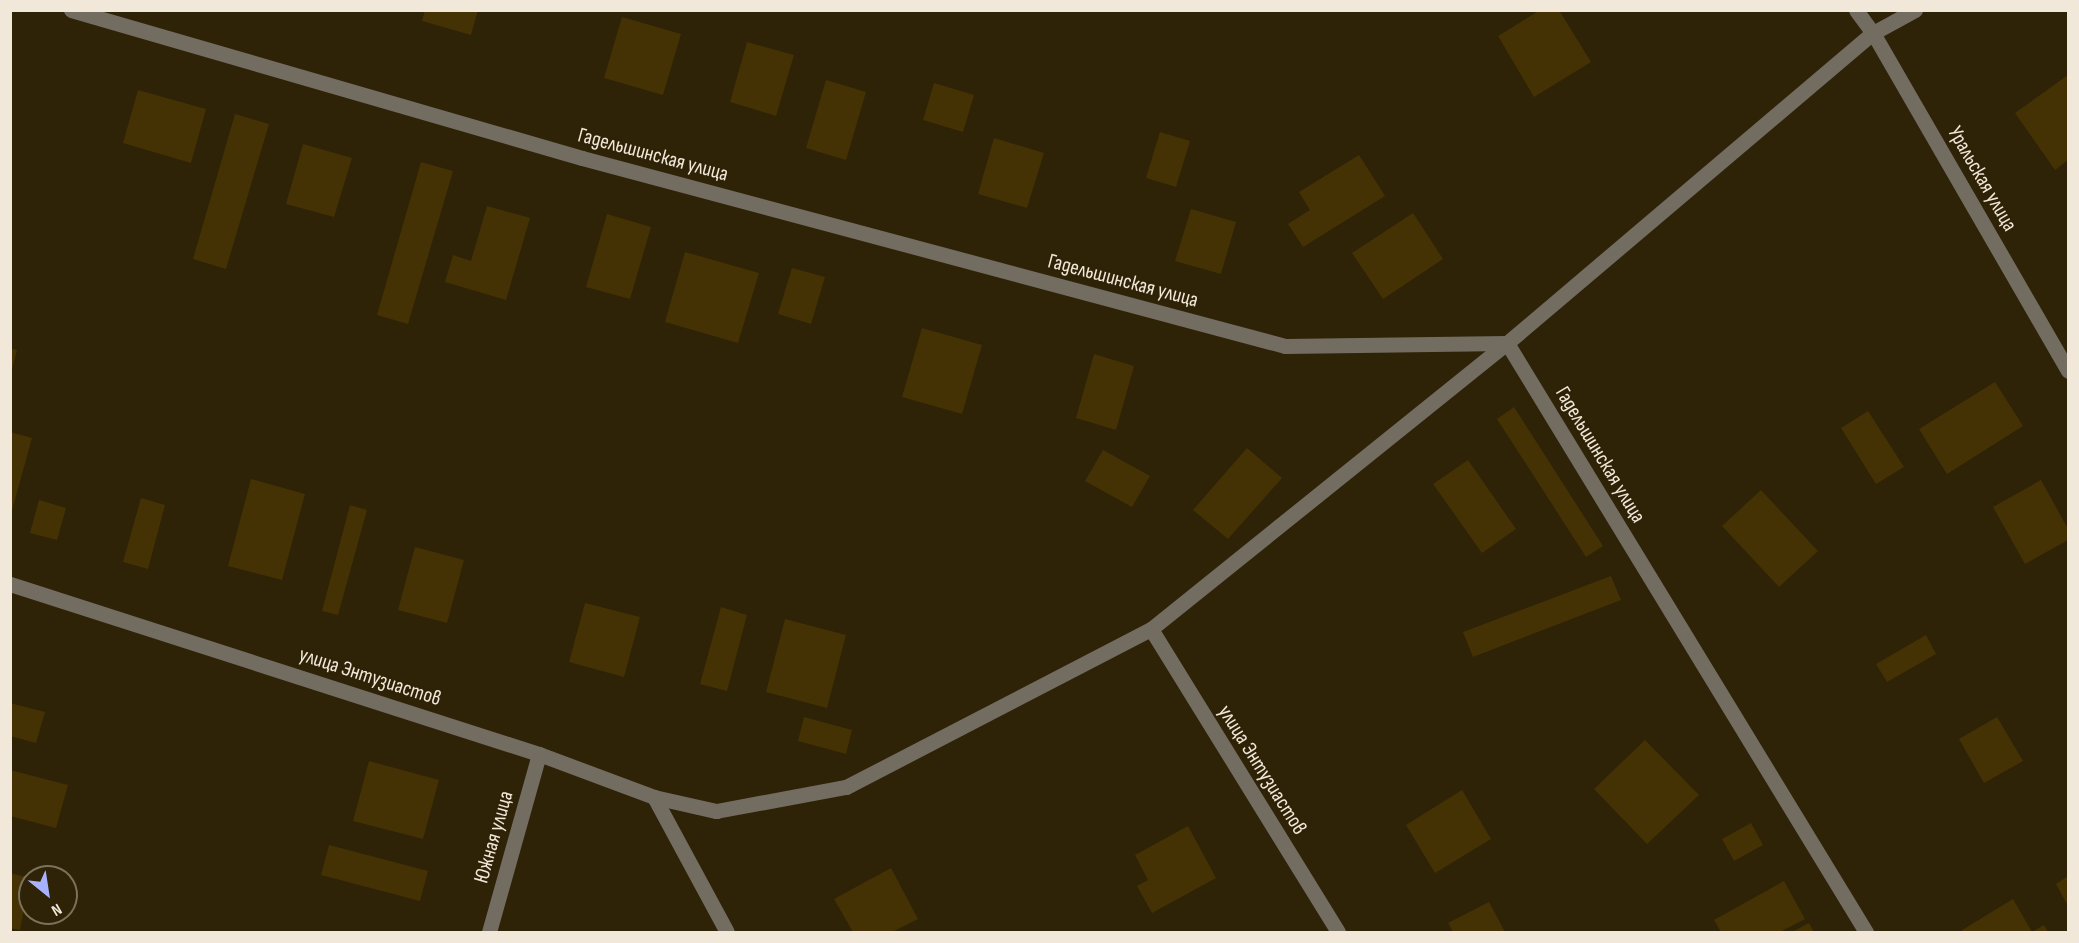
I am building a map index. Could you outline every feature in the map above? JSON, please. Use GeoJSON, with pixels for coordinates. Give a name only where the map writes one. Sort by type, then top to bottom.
{"type":"FeatureCollection","features":[{"type":"Feature","properties":{"kind":"street","name":"Гадельшинская улица"},"geometry":{"type":"LineString","coordinates":[[71,10],[571,155],[1285,346],[1507,343],[1866,933]]}},
{"type":"Feature","properties":{"kind":"street","name":"Уральская улица"},"geometry":{"type":"LineString","coordinates":[[1856,10],[1873,33],[2068,371]]}},
{"type":"Feature","properties":{"kind":"street"},"geometry":{"type":"LineString","coordinates":[[1151,629],[1507,343],[1873,33],[1915,10]]}},
{"type":"Feature","properties":{"kind":"street","name":"улица Энтузиастов"},"geometry":{"type":"LineString","coordinates":[[10,584],[539,754],[654,797],[716,811],[846,787],[1151,629],[1338,933]]}},
{"type":"Feature","properties":{"kind":"street","name":"Южная улица"},"geometry":{"type":"LineString","coordinates":[[489,933],[539,754]]}},
{"type":"Feature","properties":{"kind":"street"},"geometry":{"type":"LineString","coordinates":[[654,797],[727,933]]}},
{"type":"Feature","properties":{"kind":"building"},"geometry":{"type":"Polygon","coordinates":[[[425,10],[478,10],[471,35],[422,21],[425,10]]]}},
{"type":"Feature","properties":{"kind":"building"},"geometry":{"type":"Polygon","coordinates":[[[1540,10],[1559,10],[1591,62],[1534,97],[1498,36],[1540,10]]]}},
{"type":"Feature","properties":{"kind":"building"},"geometry":{"type":"Polygon","coordinates":[[[622,17],[681,34],[663,95],[604,78],[622,17]]]}},
{"type":"Feature","properties":{"kind":"building"},"geometry":{"type":"Polygon","coordinates":[[[747,42],[794,55],[776,116],[730,102],[747,42]]]}},
{"type":"Feature","properties":{"kind":"building"},"geometry":{"type":"Polygon","coordinates":[[[2068,75],[2068,160],[2055,170],[2015,113],[2068,75]]]}},
{"type":"Feature","properties":{"kind":"building"},"geometry":{"type":"Polygon","coordinates":[[[826,80],[866,92],[846,160],[806,148],[826,80]]]}},
{"type":"Feature","properties":{"kind":"building"},"geometry":{"type":"Polygon","coordinates":[[[934,83],[974,95],[963,132],[923,120],[934,83]]]}},
{"type":"Feature","properties":{"kind":"building"},"geometry":{"type":"Polygon","coordinates":[[[138,90],[206,109],[191,163],[123,143],[138,90]]]}},
{"type":"Feature","properties":{"kind":"building"},"geometry":{"type":"Polygon","coordinates":[[[235,114],[269,124],[226,269],[193,259],[235,114]]]}},
{"type":"Feature","properties":{"kind":"building"},"geometry":{"type":"Polygon","coordinates":[[[1160,132],[1190,141],[1176,187],[1146,178],[1160,132]]]}},
{"type":"Feature","properties":{"kind":"building"},"geometry":{"type":"Polygon","coordinates":[[[994,138],[1044,153],[1027,208],[978,194],[994,138]]]}},
{"type":"Feature","properties":{"kind":"building"},"geometry":{"type":"Polygon","coordinates":[[[303,144],[352,158],[334,217],[286,204],[303,144]]]}},
{"type":"Feature","properties":{"kind":"building"},"geometry":{"type":"Polygon","coordinates":[[[1359,155],[1385,196],[1303,247],[1288,224],[1310,210],[1299,192],[1359,155]]]}},
{"type":"Feature","properties":{"kind":"building"},"geometry":{"type":"Polygon","coordinates":[[[421,162],[453,171],[408,324],[377,315],[421,162]]]}},
{"type":"Feature","properties":{"kind":"building"},"geometry":{"type":"Polygon","coordinates":[[[487,206],[530,218],[506,300],[445,282],[453,255],[471,261],[487,206]]]}},
{"type":"Feature","properties":{"kind":"building"},"geometry":{"type":"Polygon","coordinates":[[[1191,209],[1236,222],[1221,274],[1175,261],[1191,209]]]}},
{"type":"Feature","properties":{"kind":"building"},"geometry":{"type":"Polygon","coordinates":[[[1413,213],[1443,259],[1383,299],[1352,253],[1413,213]]]}},
{"type":"Feature","properties":{"kind":"building"},"geometry":{"type":"Polygon","coordinates":[[[607,214],[651,227],[630,299],[586,287],[607,214]]]}},
{"type":"Feature","properties":{"kind":"building"},"geometry":{"type":"Polygon","coordinates":[[[685,252],[759,273],[738,343],[665,322],[685,252]]]}},
{"type":"Feature","properties":{"kind":"building"},"geometry":{"type":"Polygon","coordinates":[[[792,268],[825,277],[811,324],[778,314],[792,268]]]}},
{"type":"Feature","properties":{"kind":"building"},"geometry":{"type":"Polygon","coordinates":[[[922,328],[982,345],[962,414],[902,397],[922,328]]]}},
{"type":"Feature","properties":{"kind":"building"},"geometry":{"type":"Polygon","coordinates":[[[10,348],[17,350],[11,373],[10,372],[10,348]]]}},
{"type":"Feature","properties":{"kind":"building"},"geometry":{"type":"Polygon","coordinates":[[[1094,354],[1134,366],[1116,430],[1076,418],[1094,354]]]}},
{"type":"Feature","properties":{"kind":"building"},"geometry":{"type":"Polygon","coordinates":[[[1995,382],[2023,426],[1947,474],[1919,429],[1995,382]]]}},
{"type":"Feature","properties":{"kind":"building"},"geometry":{"type":"Polygon","coordinates":[[[1514,407],[1603,546],[1586,557],[1497,419],[1514,407]]]}},
{"type":"Feature","properties":{"kind":"building"},"geometry":{"type":"Polygon","coordinates":[[[1868,411],[1904,467],[1876,484],[1841,428],[1868,411]]]}},
{"type":"Feature","properties":{"kind":"building"},"geometry":{"type":"Polygon","coordinates":[[[10,432],[32,438],[11,514],[10,514],[10,432]]]}},
{"type":"Feature","properties":{"kind":"building"},"geometry":{"type":"Polygon","coordinates":[[[1247,448],[1282,478],[1228,539],[1193,510],[1247,448]]]}},
{"type":"Feature","properties":{"kind":"building"},"geometry":{"type":"Polygon","coordinates":[[[1103,450],[1150,476],[1132,507],[1085,481],[1103,450]]]}},
{"type":"Feature","properties":{"kind":"building"},"geometry":{"type":"Polygon","coordinates":[[[1468,460],[1516,529],[1482,553],[1433,484],[1468,460]]]}},
{"type":"Feature","properties":{"kind":"building"},"geometry":{"type":"Polygon","coordinates":[[[251,479],[305,494],[282,580],[228,566],[251,479]]]}},
{"type":"Feature","properties":{"kind":"building"},"geometry":{"type":"Polygon","coordinates":[[[2041,480],[2068,529],[2068,540],[2025,564],[1993,507],[2041,480]]]}},
{"type":"Feature","properties":{"kind":"building"},"geometry":{"type":"Polygon","coordinates":[[[1761,490],[1818,551],[1779,587],[1722,526],[1761,490]]]}},
{"type":"Feature","properties":{"kind":"building"},"geometry":{"type":"Polygon","coordinates":[[[141,498],[165,505],[148,569],[123,562],[141,498]]]}},
{"type":"Feature","properties":{"kind":"building"},"geometry":{"type":"Polygon","coordinates":[[[39,500],[66,508],[57,540],[30,533],[39,500]]]}},
{"type":"Feature","properties":{"kind":"building"},"geometry":{"type":"Polygon","coordinates":[[[350,505],[367,510],[338,615],[322,611],[350,505]]]}},
{"type":"Feature","properties":{"kind":"building"},"geometry":{"type":"Polygon","coordinates":[[[415,547],[464,560],[447,623],[398,610],[415,547]]]}},
{"type":"Feature","properties":{"kind":"building"},"geometry":{"type":"Polygon","coordinates":[[[1611,576],[1621,600],[1473,657],[1463,632],[1611,576]]]}},
{"type":"Feature","properties":{"kind":"building"},"geometry":{"type":"Polygon","coordinates":[[[585,603],[640,617],[624,677],[569,662],[585,603]]]}},
{"type":"Feature","properties":{"kind":"building"},"geometry":{"type":"Polygon","coordinates":[[[721,607],[747,615],[727,691],[700,684],[721,607]]]}},
{"type":"Feature","properties":{"kind":"building"},"geometry":{"type":"Polygon","coordinates":[[[785,619],[846,635],[827,708],[766,692],[785,619]]]}},
{"type":"Feature","properties":{"kind":"building"},"geometry":{"type":"Polygon","coordinates":[[[1926,635],[1936,654],[1887,682],[1876,664],[1926,635]]]}},
{"type":"Feature","properties":{"kind":"building"},"geometry":{"type":"Polygon","coordinates":[[[10,703],[45,712],[36,743],[10,736],[10,703]]]}},
{"type":"Feature","properties":{"kind":"building"},"geometry":{"type":"Polygon","coordinates":[[[804,717],[852,730],[846,754],[798,741],[804,717]]]}},
{"type":"Feature","properties":{"kind":"building"},"geometry":{"type":"Polygon","coordinates":[[[1997,717],[2023,761],[1984,783],[1959,739],[1997,717]]]}},
{"type":"Feature","properties":{"kind":"building"},"geometry":{"type":"Polygon","coordinates":[[[1645,740],[1699,795],[1647,844],[1594,789],[1645,740]]]}},
{"type":"Feature","properties":{"kind":"building"},"geometry":{"type":"Polygon","coordinates":[[[369,761],[439,780],[423,839],[353,821],[369,761]]]}},
{"type":"Feature","properties":{"kind":"building"},"geometry":{"type":"Polygon","coordinates":[[[10,770],[68,785],[56,828],[10,816],[10,770]]]}},
{"type":"Feature","properties":{"kind":"building"},"geometry":{"type":"Polygon","coordinates":[[[1462,790],[1491,839],[1435,873],[1406,825],[1462,790]]]}},
{"type":"Feature","properties":{"kind":"building"},"geometry":{"type":"Polygon","coordinates":[[[1751,823],[1763,845],[1734,861],[1722,839],[1751,823]]]}},
{"type":"Feature","properties":{"kind":"building"},"geometry":{"type":"Polygon","coordinates":[[[1188,826],[1216,878],[1152,913],[1137,886],[1148,880],[1135,855],[1188,826]]]}},
{"type":"Feature","properties":{"kind":"building"},"geometry":{"type":"Polygon","coordinates":[[[329,845],[428,871],[420,901],[321,875],[329,845]]]}},
{"type":"Feature","properties":{"kind":"building"},"geometry":{"type":"Polygon","coordinates":[[[891,868],[918,919],[892,932],[853,932],[834,899],[891,868]]]}},
{"type":"Feature","properties":{"kind":"building"},"geometry":{"type":"Polygon","coordinates":[[[10,873],[18,875],[18,925],[21,925],[20,930],[10,928],[10,873]]]}},
{"type":"Feature","properties":{"kind":"building"},"geometry":{"type":"Polygon","coordinates":[[[2068,876],[2068,906],[2056,884],[2068,876]]]}},
{"type":"Feature","properties":{"kind":"building"},"geometry":{"type":"Polygon","coordinates":[[[1784,881],[1805,919],[1780,932],[1721,932],[1714,920],[1784,881]]]}},
{"type":"Feature","properties":{"kind":"building"},"geometry":{"type":"Polygon","coordinates":[[[2013,899],[2032,932],[1959,932],[2013,899]]]}},
{"type":"Feature","properties":{"kind":"building"},"geometry":{"type":"Polygon","coordinates":[[[1489,902],[1505,932],[1453,932],[1448,923],[1489,902]]]}},
{"type":"Feature","properties":{"kind":"building"},"geometry":{"type":"Polygon","coordinates":[[[1809,923],[1814,932],[1792,932],[1809,923]]]}},
{"type":"Feature","properties":{"kind":"building"},"geometry":{"type":"Polygon","coordinates":[[[2044,925],[2048,932],[2032,932],[2044,925]]]}}]}
